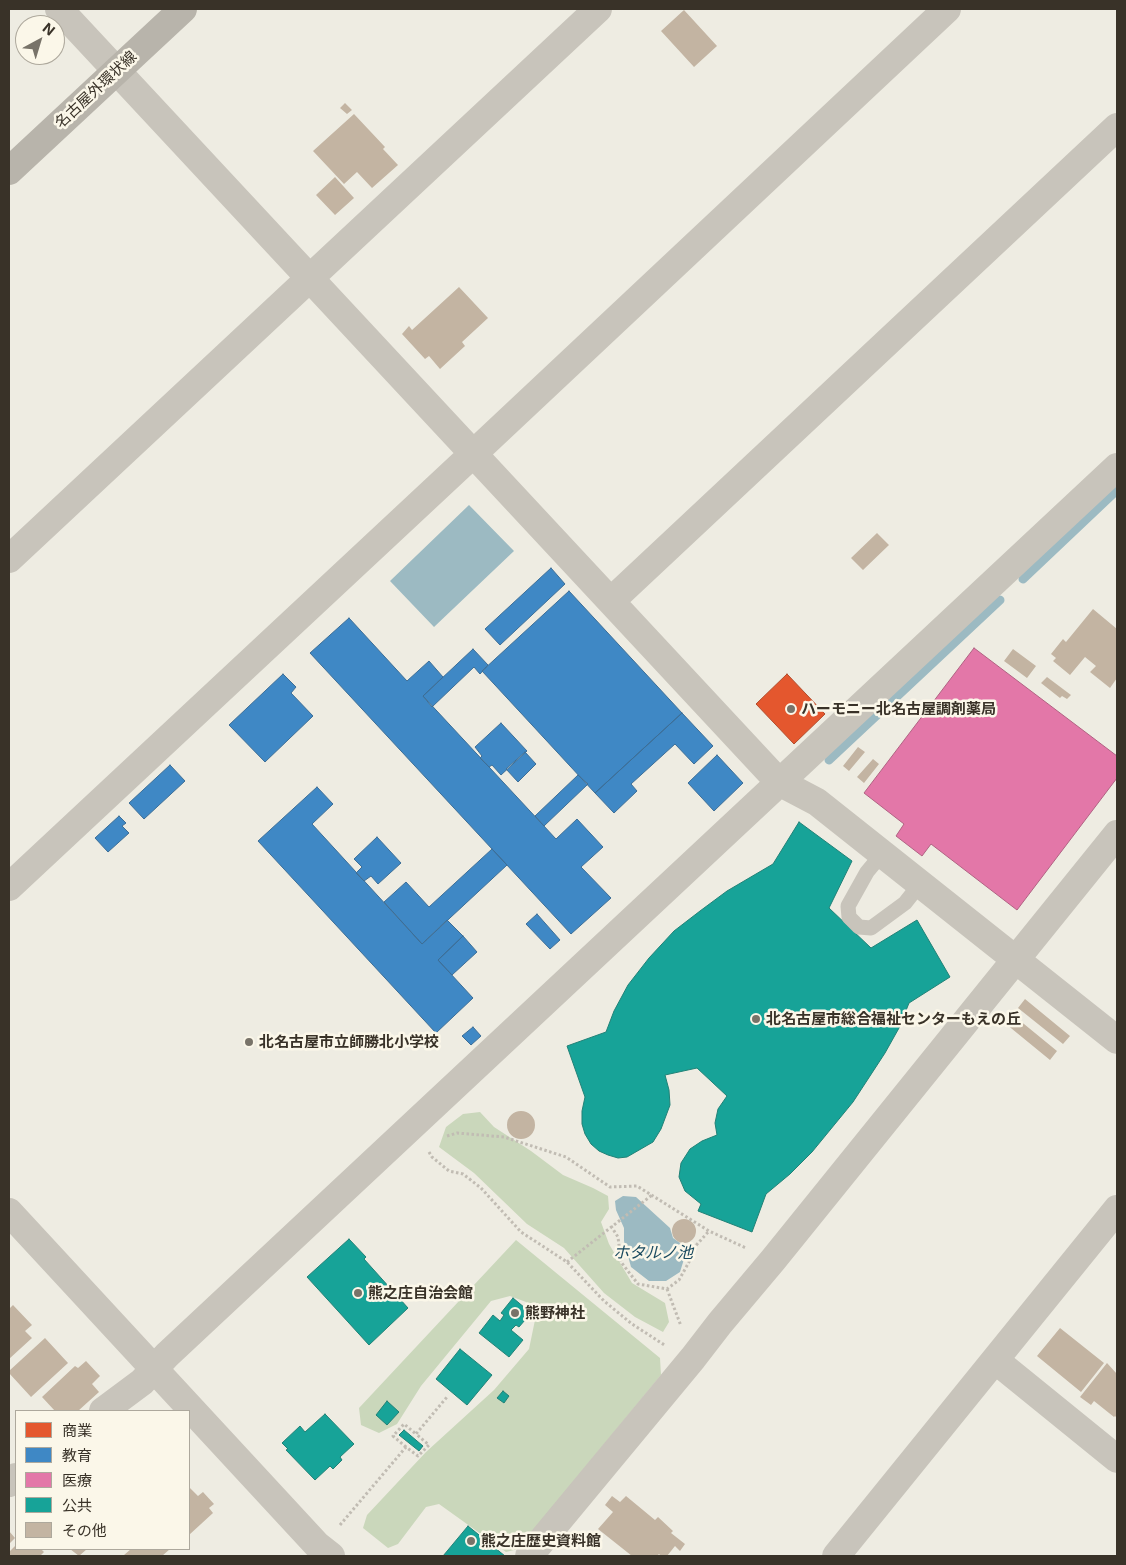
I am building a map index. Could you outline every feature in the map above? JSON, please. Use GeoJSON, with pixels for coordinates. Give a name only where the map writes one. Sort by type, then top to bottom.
{"type":"FeatureCollection","features":[{"type":"Feature","properties":{"kind":"main road","name":"名古屋外環状線"},"geometry":{"type":"LineString","coordinates":[[9,171],[183,9]]}},
{"type":"Feature","properties":{"kind":"street"},"geometry":{"type":"LineString","coordinates":[[58,9],[779,782],[817,802],[1117,1040]]}},
{"type":"Feature","properties":{"kind":"street"},"geometry":{"type":"LineString","coordinates":[[9,559],[598,9]]}},
{"type":"Feature","properties":{"kind":"street"},"geometry":{"type":"LineString","coordinates":[[9,887],[947,9]]}},
{"type":"Feature","properties":{"kind":"street"},"geometry":{"type":"LineString","coordinates":[[611,601],[1117,127]]}},
{"type":"Feature","properties":{"kind":"street"},"geometry":{"type":"LineString","coordinates":[[104,1410],[142,1382],[167,1355],[416,1136],[779,782],[1117,467]]}},
{"type":"Feature","properties":{"kind":"street"},"geometry":{"type":"LineString","coordinates":[[529,1556],[774,1260],[1117,834]]}},
{"type":"Feature","properties":{"kind":"street"},"geometry":{"type":"LineString","coordinates":[[836,1556],[1117,1209]]}},
{"type":"Feature","properties":{"kind":"street"},"geometry":{"type":"LineString","coordinates":[[9,1212],[154,1369],[317,1552]]}},
{"type":"Feature","properties":{"kind":"street"},"geometry":{"type":"LineString","coordinates":[[995,1360],[1117,1458]]}},
{"type":"Feature","properties":{"kind":"lane"},"geometry":{"type":"LineString","coordinates":[[882,854],[867,872],[848,906],[849,917],[859,927],[871,928],[905,903],[920,884]]}},
{"type":"Feature","properties":{"kind":"path"},"geometry":{"type":"LineString","coordinates":[[416,1136],[457,1133],[504,1137],[566,1157],[610,1187],[637,1186],[709,1232],[774,1260]]}},
{"type":"Feature","properties":{"kind":"path"},"geometry":{"type":"LineString","coordinates":[[416,1136],[432,1157],[449,1172],[463,1174],[481,1188],[521,1232],[567,1262],[604,1301],[632,1324],[663,1345],[693,1358]]}},
{"type":"Feature","properties":{"kind":"path"},"geometry":{"type":"LineString","coordinates":[[567,1262],[652,1195]]}},
{"type":"Feature","properties":{"kind":"path"},"geometry":{"type":"LineString","coordinates":[[611,1226],[618,1237],[621,1262],[638,1284],[667,1289],[679,1280],[689,1262],[691,1251],[709,1232]]}},
{"type":"Feature","properties":{"kind":"path"},"geometry":{"type":"LineString","coordinates":[[416,1434],[447,1397]]}},
{"type":"Feature","properties":{"kind":"path"},"geometry":{"type":"LineString","coordinates":[[404,1424],[428,1445],[418,1456],[406,1447],[393,1436],[404,1424]]}},
{"type":"Feature","properties":{"kind":"path"},"geometry":{"type":"LineString","coordinates":[[338,1527],[406,1447]]}},
{"type":"Feature","properties":{"kind":"green space"},"geometry":{"type":"Polygon","coordinates":[[[480,1112],[494,1127],[563,1175],[608,1196],[609,1209],[601,1222],[609,1244],[632,1283],[665,1303],[669,1322],[663,1332],[635,1317],[604,1293],[564,1248],[527,1224],[474,1173],[439,1147],[446,1127],[463,1114],[480,1112]]]}},
{"type":"Feature","properties":{"kind":"green space"},"geometry":{"type":"Polygon","coordinates":[[[516,1240],[660,1358],[661,1375],[518,1549],[506,1552],[439,1504],[426,1507],[398,1544],[388,1548],[363,1528],[367,1515],[426,1452],[494,1390],[529,1349],[535,1320],[526,1302],[510,1296],[491,1301],[421,1386],[397,1424],[379,1433],[361,1425],[359,1408],[516,1240]]]}},
{"type":"Feature","properties":{"kind":"water"},"geometry":{"type":"Polygon","coordinates":[[[469,505],[514,551],[434,627],[390,581],[469,505]]]}},
{"type":"Feature","properties":{"kind":"water","name":"ホタルノ池"},"geometry":{"type":"Polygon","coordinates":[[[623,1196],[636,1197],[670,1228],[673,1238],[683,1245],[685,1256],[680,1272],[666,1281],[649,1281],[631,1267],[624,1241],[624,1228],[616,1210],[615,1201],[623,1196]]]}},
{"type":"Feature","properties":{"kind":"building: 商業","name":"ハーモニー北名古屋調剤薬局"},"geometry":{"type":"Polygon","coordinates":[[[787,674],[825,714],[794,744],[756,704],[787,674]]]}},
{"type":"Feature","properties":{"kind":"building: 教育"},"geometry":{"type":"Polygon","coordinates":[[[551,568],[565,584],[500,645],[485,629],[551,568]]]}},
{"type":"Feature","properties":{"kind":"building: 教育"},"geometry":{"type":"Polygon","coordinates":[[[569,591],[682,713],[595,793],[482,671],[569,591]]]}},
{"type":"Feature","properties":{"kind":"building: 教育"},"geometry":{"type":"Polygon","coordinates":[[[349,618],[407,681],[429,661],[443,677],[423,696],[556,839],[577,819],[603,847],[581,867],[611,898],[571,934],[310,653],[349,618]]]}},
{"type":"Feature","properties":{"kind":"building: 教育"},"geometry":{"type":"Polygon","coordinates":[[[473,649],[488,665],[480,674],[474,667],[432,707],[423,696],[473,649]]]}},
{"type":"Feature","properties":{"kind":"building: 教育"},"geometry":{"type":"Polygon","coordinates":[[[283,674],[296,687],[291,693],[313,716],[265,762],[229,725],[283,674]]]}},
{"type":"Feature","properties":{"kind":"building: 教育"},"geometry":{"type":"Polygon","coordinates":[[[682,713],[713,746],[694,764],[675,744],[631,784],[637,791],[614,813],[595,793],[682,713]]]}},
{"type":"Feature","properties":{"kind":"building: 教育"},"geometry":{"type":"Polygon","coordinates":[[[501,723],[527,751],[501,775],[492,765],[489,767],[480,758],[482,756],[475,747],[501,723]]]}},
{"type":"Feature","properties":{"kind":"building: 教育"},"geometry":{"type":"Polygon","coordinates":[[[525,752],[536,764],[518,782],[506,769],[525,752]]]}},
{"type":"Feature","properties":{"kind":"building: 教育"},"geometry":{"type":"Polygon","coordinates":[[[717,755],[743,783],[714,811],[688,783],[717,755]]]}},
{"type":"Feature","properties":{"kind":"building: 教育"},"geometry":{"type":"Polygon","coordinates":[[[170,765],[185,781],[144,819],[129,803],[170,765]]]}},
{"type":"Feature","properties":{"kind":"building: 教育"},"geometry":{"type":"Polygon","coordinates":[[[578,775],[588,784],[544,826],[535,816],[578,775]]]}},
{"type":"Feature","properties":{"kind":"building: 教育"},"geometry":{"type":"Polygon","coordinates":[[[317,787],[333,804],[312,824],[422,944],[447,920],[463,936],[438,960],[473,998],[436,1033],[258,841],[317,787]]]}},
{"type":"Feature","properties":{"kind":"building: 教育"},"geometry":{"type":"Polygon","coordinates":[[[119,816],[126,823],[122,826],[129,833],[108,852],[95,838],[119,816]]]}},
{"type":"Feature","properties":{"kind":"building: 教育"},"geometry":{"type":"Polygon","coordinates":[[[377,837],[401,863],[378,884],[371,876],[364,881],[356,873],[362,867],[354,859],[377,837]]]}},
{"type":"Feature","properties":{"kind":"building: 教育"},"geometry":{"type":"Polygon","coordinates":[[[492,849],[507,865],[422,944],[384,902],[406,882],[429,907],[492,849]]]}},
{"type":"Feature","properties":{"kind":"building: 教育"},"geometry":{"type":"Polygon","coordinates":[[[537,914],[560,940],[550,949],[526,924],[537,914]]]}},
{"type":"Feature","properties":{"kind":"building: 教育"},"geometry":{"type":"Polygon","coordinates":[[[463,936],[477,952],[452,975],[438,960],[463,936]]]}},
{"type":"Feature","properties":{"kind":"building: 教育"},"geometry":{"type":"Polygon","coordinates":[[[473,1027],[481,1036],[471,1045],[462,1036],[473,1027]]]}},
{"type":"Feature","properties":{"kind":"building: 医療"},"geometry":{"type":"Polygon","coordinates":[[[974,648],[1117,756],[1117,778],[1017,910],[931,844],[922,856],[896,836],[904,824],[864,793],[974,648]]]}},
{"type":"Feature","properties":{"kind":"building: 公共","name":"北名古屋市総合福祉センターもえの丘"},"geometry":{"type":"Polygon","coordinates":[[[799,822],[852,861],[829,908],[871,948],[917,920],[950,977],[909,1003],[899,1028],[885,1053],[853,1102],[812,1152],[766,1194],[752,1232],[698,1211],[701,1204],[685,1191],[679,1177],[681,1163],[690,1149],[702,1141],[717,1135],[715,1123],[718,1109],[727,1096],[697,1068],[665,1075],[670,1105],[661,1129],[653,1142],[627,1157],[618,1158],[608,1155],[599,1151],[591,1144],[585,1134],[582,1124],[582,1111],[585,1097],[567,1046],[606,1032],[614,1011],[628,985],[649,958],[674,931],[700,911],[727,891],[773,864],[799,822]]]}},
{"type":"Feature","properties":{"kind":"building: 公共","name":"熊之庄自治会館"},"geometry":{"type":"Polygon","coordinates":[[[349,1239],[366,1257],[364,1259],[408,1308],[369,1345],[307,1277],[349,1239]]]}},
{"type":"Feature","properties":{"kind":"building: 公共"},"geometry":{"type":"Polygon","coordinates":[[[513,1298],[531,1313],[519,1327],[516,1325],[511,1330],[523,1340],[509,1357],[479,1333],[493,1315],[500,1321],[504,1315],[501,1313],[513,1298]]]}},
{"type":"Feature","properties":{"kind":"building: 公共"},"geometry":{"type":"Polygon","coordinates":[[[460,1349],[492,1375],[467,1405],[436,1379],[460,1349]]]}},
{"type":"Feature","properties":{"kind":"building: 公共"},"geometry":{"type":"Polygon","coordinates":[[[503,1391],[509,1396],[504,1403],[497,1398],[503,1391]]]}},
{"type":"Feature","properties":{"kind":"building: 公共"},"geometry":{"type":"Polygon","coordinates":[[[387,1401],[399,1412],[387,1425],[376,1415],[387,1401]]]}},
{"type":"Feature","properties":{"kind":"building: 公共"},"geometry":{"type":"Polygon","coordinates":[[[325,1414],[354,1444],[340,1457],[342,1460],[333,1469],[330,1466],[315,1480],[286,1450],[288,1449],[282,1443],[300,1426],[305,1432],[325,1414]]]}},
{"type":"Feature","properties":{"kind":"building: 公共"},"geometry":{"type":"Polygon","coordinates":[[[404,1430],[423,1446],[419,1451],[399,1435],[404,1430]]]}},
{"type":"Feature","properties":{"kind":"building: 公共","name":"熊之庄歴史資料館"},"geometry":{"type":"Polygon","coordinates":[[[468,1526],[505,1556],[443,1556],[468,1526]]]}},
{"type":"Feature","properties":{"kind":"building: その他"},"geometry":{"type":"Polygon","coordinates":[[[684,10],[717,46],[694,67],[661,31],[684,10]]]}},
{"type":"Feature","properties":{"kind":"building: その他"},"geometry":{"type":"Polygon","coordinates":[[[345,103],[352,110],[347,114],[340,108],[345,103]]]}},
{"type":"Feature","properties":{"kind":"building: その他"},"geometry":{"type":"Polygon","coordinates":[[[354,114],[385,147],[383,149],[398,165],[372,188],[357,172],[344,184],[313,151],[354,114]]]}},
{"type":"Feature","properties":{"kind":"building: その他"},"geometry":{"type":"Polygon","coordinates":[[[335,177],[354,198],[335,215],[316,195],[335,177]]]}},
{"type":"Feature","properties":{"kind":"building: その他"},"geometry":{"type":"Polygon","coordinates":[[[459,287],[488,318],[462,342],[465,346],[440,369],[429,356],[425,359],[402,334],[409,326],[412,330],[459,287]]]}},
{"type":"Feature","properties":{"kind":"building: その他"},"geometry":{"type":"Polygon","coordinates":[[[877,533],[889,545],[863,570],[851,558],[877,533]]]}},
{"type":"Feature","properties":{"kind":"building: その他"},"geometry":{"type":"Polygon","coordinates":[[[1093,609],[1117,629],[1117,678],[1110,688],[1090,672],[1096,666],[1085,657],[1070,675],[1053,661],[1056,658],[1051,654],[1063,639],[1066,642],[1093,609]]]}},
{"type":"Feature","properties":{"kind":"building: その他"},"geometry":{"type":"Polygon","coordinates":[[[1013,649],[1036,666],[1027,678],[1004,661],[1013,649]]]}},
{"type":"Feature","properties":{"kind":"building: その他"},"geometry":{"type":"Polygon","coordinates":[[[1047,677],[1071,695],[1067,699],[1062,696],[1060,698],[1041,683],[1047,677]]]}},
{"type":"Feature","properties":{"kind":"building: その他"},"geometry":{"type":"Polygon","coordinates":[[[858,747],[865,752],[849,771],[843,766],[858,747]]]}},
{"type":"Feature","properties":{"kind":"building: その他"},"geometry":{"type":"Polygon","coordinates":[[[873,759],[879,764],[864,783],[857,777],[873,759]]]}},
{"type":"Feature","properties":{"kind":"building: その他"},"geometry":{"type":"Polygon","coordinates":[[[1025,999],[1070,1036],[1063,1044],[1018,1008],[1025,999]]]}},
{"type":"Feature","properties":{"kind":"building: その他"},"geometry":{"type":"Polygon","coordinates":[[[1013,1015],[1057,1051],[1050,1060],[1006,1024],[1013,1015]]]}},
{"type":"Feature","properties":{"kind":"building: その他"},"geometry":{"type":"Polygon","coordinates":[[[521,1111],[531,1115],[535,1125],[531,1135],[521,1139],[511,1135],[507,1125],[511,1115],[521,1111]]]}},
{"type":"Feature","properties":{"kind":"building: その他"},"geometry":{"type":"Polygon","coordinates":[[[684,1219],[692,1223],[696,1231],[692,1239],[684,1243],[676,1239],[672,1231],[676,1223],[684,1219]]]}},
{"type":"Feature","properties":{"kind":"building: その他"},"geometry":{"type":"Polygon","coordinates":[[[13,1305],[32,1325],[25,1331],[32,1338],[9,1359],[9,1309],[13,1305]]]}},
{"type":"Feature","properties":{"kind":"building: その他"},"geometry":{"type":"Polygon","coordinates":[[[1060,1328],[1104,1363],[1081,1392],[1037,1356],[1060,1328]]]}},
{"type":"Feature","properties":{"kind":"building: その他"},"geometry":{"type":"Polygon","coordinates":[[[45,1338],[68,1363],[31,1397],[9,1371],[45,1338]]]}},
{"type":"Feature","properties":{"kind":"building: その他"},"geometry":{"type":"Polygon","coordinates":[[[86,1361],[100,1376],[92,1384],[99,1392],[79,1410],[54,1410],[42,1397],[75,1366],[78,1368],[86,1361]]]}},
{"type":"Feature","properties":{"kind":"building: その他"},"geometry":{"type":"Polygon","coordinates":[[[1107,1363],[1117,1374],[1117,1418],[1094,1401],[1091,1405],[1080,1397],[1107,1363]]]}},
{"type":"Feature","properties":{"kind":"building: その他"},"geometry":{"type":"Polygon","coordinates":[[[190,1488],[198,1496],[203,1492],[214,1504],[209,1508],[213,1513],[190,1534],[190,1488]]]}},
{"type":"Feature","properties":{"kind":"building: その他"},"geometry":{"type":"Polygon","coordinates":[[[612,1496],[620,1502],[626,1496],[655,1520],[658,1517],[673,1531],[671,1533],[685,1544],[680,1551],[675,1546],[667,1556],[659,1554],[657,1556],[632,1556],[598,1529],[613,1512],[605,1505],[612,1496]]]}},
{"type":"Feature","properties":{"kind":"building: その他"},"geometry":{"type":"Polygon","coordinates":[[[9,1531],[15,1538],[9,1544],[9,1531]]]}},
{"type":"Feature","properties":{"kind":"building: その他"},"geometry":{"type":"Polygon","coordinates":[[[15,1546],[15,1550],[42,1550],[44,1552],[42,1556],[9,1556],[9,1552],[15,1546]]]}},
{"type":"Feature","properties":{"kind":"building: その他"},"geometry":{"type":"Polygon","coordinates":[[[71,1550],[86,1550],[79,1556],[71,1550]]]}},
{"type":"Feature","properties":{"kind":"building: その他"},"geometry":{"type":"Polygon","coordinates":[[[130,1550],[169,1550],[162,1556],[124,1555],[130,1550]]]}},
{"type":"Feature","properties":{"kind":"waterway"},"geometry":{"type":"LineString","coordinates":[[1023,579],[1117,490]]}},
{"type":"Feature","properties":{"kind":"waterway"},"geometry":{"type":"LineString","coordinates":[[829,760],[1000,600]]}},
{"type":"Feature","properties":{"kind":"place","name":"ハーモニー北名古屋調剤薬局"},"geometry":{"type":"Point","coordinates":[791,709]}},
{"type":"Feature","properties":{"kind":"place","name":"北名古屋市総合福祉センターもえの丘"},"geometry":{"type":"Point","coordinates":[756,1019]}},
{"type":"Feature","properties":{"kind":"place","name":"北名古屋市立師勝北小学校"},"geometry":{"type":"Point","coordinates":[249,1042]}},
{"type":"Feature","properties":{"kind":"place","name":"熊之庄自治会館"},"geometry":{"type":"Point","coordinates":[358,1293]}},
{"type":"Feature","properties":{"kind":"place","name":"熊野神社"},"geometry":{"type":"Point","coordinates":[515,1313]}},
{"type":"Feature","properties":{"kind":"place","name":"熊之庄歴史資料館"},"geometry":{"type":"Point","coordinates":[471,1541]}}]}
